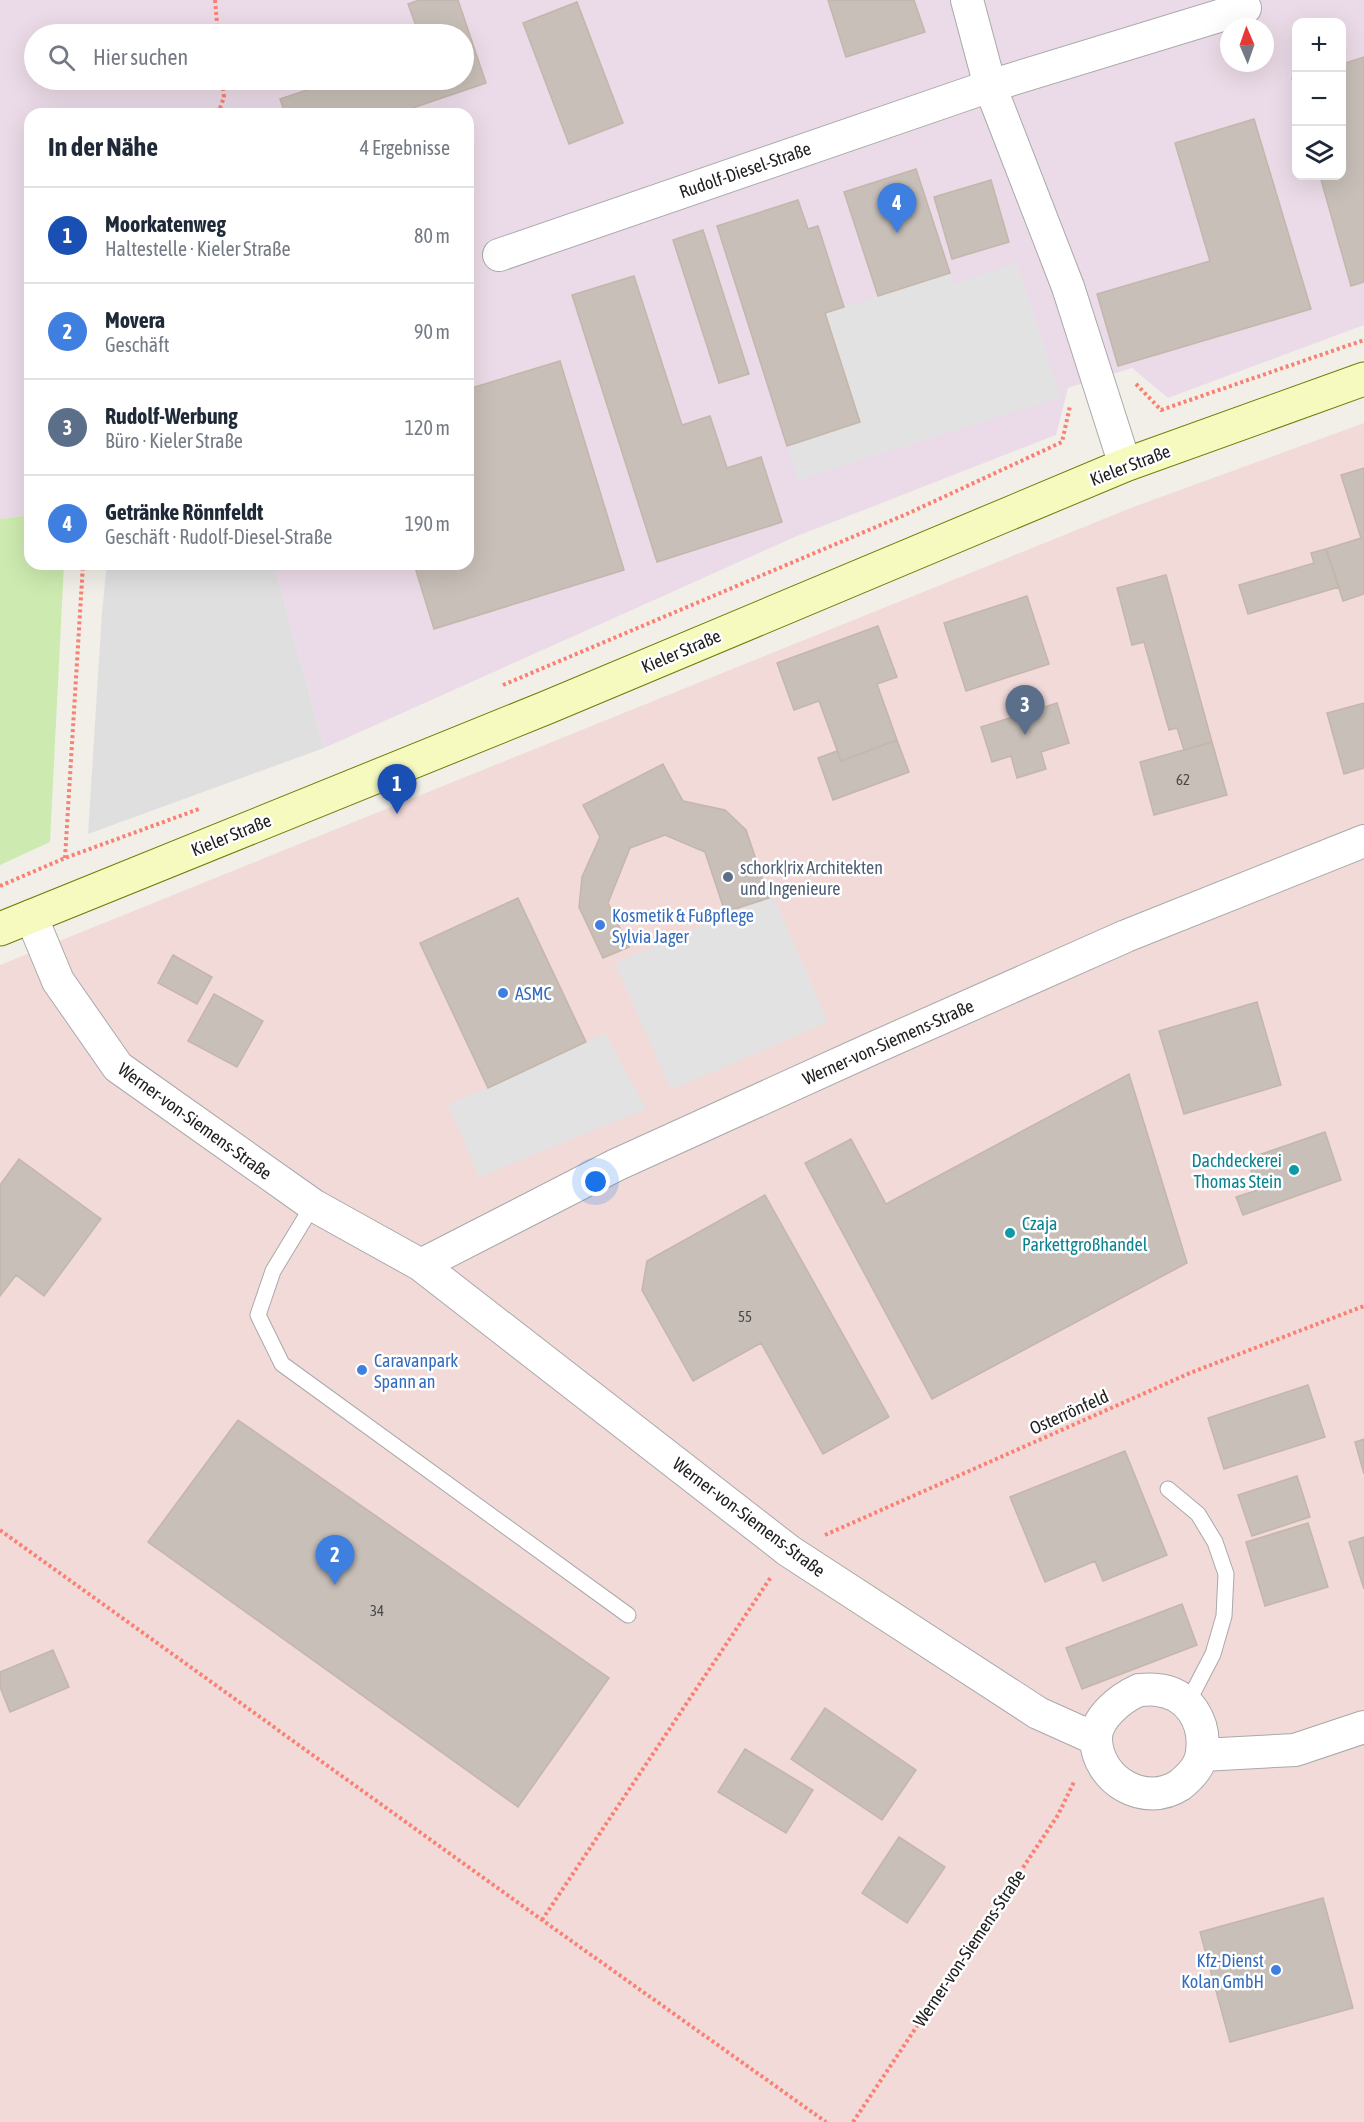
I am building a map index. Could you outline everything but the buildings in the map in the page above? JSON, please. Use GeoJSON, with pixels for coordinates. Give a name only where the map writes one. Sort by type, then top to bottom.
{"type":"FeatureCollection","features":[{"type":"Feature","properties":{"kind":"street"},"geometry":{"type":"LineString","coordinates":[[971,1],[990,86],[1068,287],[1125,465]]}},
{"type":"Feature","properties":{"kind":"street","name":"Rudolf-Diesel-Straße"},"geometry":{"type":"LineString","coordinates":[[499,255],[990,86],[1245,8]]}},
{"type":"Feature","properties":{"kind":"street","name":"Kieler Straße"},"geometry":{"type":"LineString","coordinates":[[0,929],[548,707],[1125,465],[1364,379]]}},
{"type":"Feature","properties":{"kind":"street","name":"Werner-von-Siemens-Straße"},"geometry":{"type":"LineString","coordinates":[[421,1265],[616,1166],[880,1045],[1126,936],[1364,841]]}},
{"type":"Feature","properties":{"kind":"street","name":"Werner-von-Siemens-Straße"},"geometry":{"type":"LineString","coordinates":[[31,916],[58,981],[118,1067],[313,1205],[421,1265],[789,1551],[1038,1713],[1096,1739]]}},
{"type":"Feature","properties":{"kind":"street"},"geometry":{"type":"LineString","coordinates":[[1138,1690],[1157,1690],[1175,1695],[1187,1704],[1199,1719],[1204,1737],[1202,1755],[1188,1779],[1173,1789],[1155,1794],[1137,1792],[1119,1783],[1107,1770],[1096,1739],[1110,1708],[1124,1696],[1138,1690]]}},
{"type":"Feature","properties":{"kind":"street"},"geometry":{"type":"LineString","coordinates":[[1202,1755],[1295,1750],[1364,1727]]}},
{"type":"Feature","properties":{"kind":"lane"},"geometry":{"type":"LineString","coordinates":[[313,1205],[273,1271],[258,1315],[282,1364],[628,1615]]}},
{"type":"Feature","properties":{"kind":"lane"},"geometry":{"type":"LineString","coordinates":[[1168,1488],[1198,1514],[1215,1542],[1226,1574],[1224,1616],[1213,1654],[1187,1704]]}},
{"type":"Feature","properties":{"kind":"path"},"geometry":{"type":"LineString","coordinates":[[215,0],[217,24]]}},
{"type":"Feature","properties":{"kind":"path"},"geometry":{"type":"LineString","coordinates":[[220,108],[224,97],[223,90]]}},
{"type":"Feature","properties":{"kind":"path"},"geometry":{"type":"LineString","coordinates":[[493,690],[909,513],[1062,442],[1073,396],[1129,378],[1161,410],[1364,339]]}},
{"type":"Feature","properties":{"kind":"path"},"geometry":{"type":"LineString","coordinates":[[65,858],[82,570]]}},
{"type":"Feature","properties":{"kind":"path"},"geometry":{"type":"LineString","coordinates":[[0,886],[65,858],[203,807]]}},
{"type":"Feature","properties":{"kind":"path","name":"Osterrönfeld"},"geometry":{"type":"LineString","coordinates":[[789,1551],[1190,1372],[1364,1306]]}},
{"type":"Feature","properties":{"kind":"path"},"geometry":{"type":"LineString","coordinates":[[0,1530],[826,2122]]}},
{"type":"Feature","properties":{"kind":"path"},"geometry":{"type":"LineString","coordinates":[[542,1920],[789,1551]]}},
{"type":"Feature","properties":{"kind":"path","name":"Werner-von-Siemens-Straße"},"geometry":{"type":"LineString","coordinates":[[853,2122],[1058,1815],[1096,1739]]}},
{"type":"Feature","properties":{"kind":"shaded area"},"geometry":{"type":"Polygon","coordinates":[[[0,0],[1364,0],[1364,325],[1168,398],[1132,368],[1068,388],[1056,435],[797,536],[324,748],[276,570],[474,570],[474,108],[24,108],[24,516],[0,519],[0,0]]]}},
{"type":"Feature","properties":{"kind":"shaded area"},"geometry":{"type":"Polygon","coordinates":[[[1017,263],[1061,397],[798,480],[787,446],[825,313],[950,273],[953,284],[1017,263]]]}},
{"type":"Feature","properties":{"kind":"shaded area"},"geometry":{"type":"Polygon","coordinates":[[[1364,423],[1364,2122],[0,2122],[0,965],[1136,506],[1364,423]]]}},
{"type":"Feature","properties":{"kind":"shaded area"},"geometry":{"type":"Polygon","coordinates":[[[106,570],[276,570],[324,748],[88,834],[106,570]]]}},
{"type":"Feature","properties":{"kind":"shaded area"},"geometry":{"type":"Polygon","coordinates":[[[773,895],[828,1022],[671,1090],[615,963],[773,895]]]}},
{"type":"Feature","properties":{"kind":"shaded area"},"geometry":{"type":"Polygon","coordinates":[[[605,1033],[646,1109],[479,1177],[448,1104],[488,1088],[605,1033]]]}},
{"type":"Feature","properties":{"kind":"green space"},"geometry":{"type":"Polygon","coordinates":[[[24,516],[24,570],[64,570],[50,842],[0,865],[0,519],[24,516]]]}},
{"type":"Feature","properties":{"kind":"place","name":"Getränke Rönnfeldt"},"geometry":{"type":"Point","coordinates":[897,233]}},
{"type":"Feature","properties":{"kind":"place","name":"Rudolf-Werbung"},"geometry":{"type":"Point","coordinates":[1025,735]}},
{"type":"Feature","properties":{"kind":"place","name":"Moorkatenweg"},"geometry":{"type":"Point","coordinates":[397,814]}},
{"type":"Feature","properties":{"kind":"place","name":"schork|rix Architekten und Ingenieure"},"geometry":{"type":"Point","coordinates":[728,877]}},
{"type":"Feature","properties":{"kind":"place","name":"Kosmetik & Fußpflege Sylvia Jager"},"geometry":{"type":"Point","coordinates":[600,925]}},
{"type":"Feature","properties":{"kind":"place","name":"ASMC"},"geometry":{"type":"Point","coordinates":[503,993]}},
{"type":"Feature","properties":{"kind":"place","name":"Dachdeckerei Thomas Stein"},"geometry":{"type":"Point","coordinates":[1294,1170]}},
{"type":"Feature","properties":{"kind":"place","name":"Czaja Parkettgroßhandel"},"geometry":{"type":"Point","coordinates":[1010,1233]}},
{"type":"Feature","properties":{"kind":"place","name":"Caravanpark Spann an"},"geometry":{"type":"Point","coordinates":[362,1370]}},
{"type":"Feature","properties":{"kind":"place","name":"Movera"},"geometry":{"type":"Point","coordinates":[335,1585]}},
{"type":"Feature","properties":{"kind":"place","name":"Kfz-Dienst Kolan GmbH"},"geometry":{"type":"Point","coordinates":[1276,1970]}}]}
